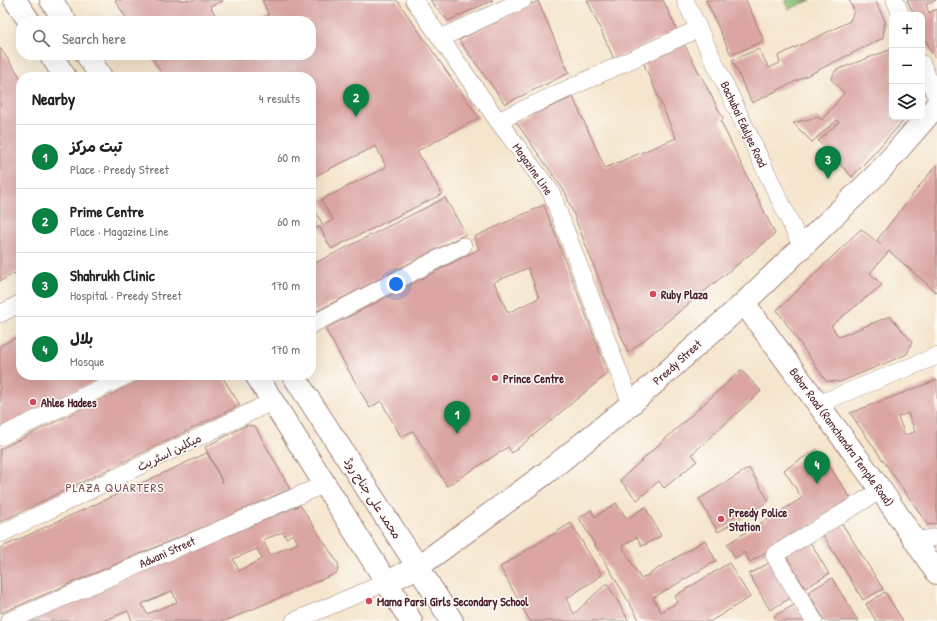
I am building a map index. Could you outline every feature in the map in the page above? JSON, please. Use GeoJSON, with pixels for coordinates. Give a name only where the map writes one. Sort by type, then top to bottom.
{"type":"FeatureCollection","features":[{"type":"Feature","properties":{"kind":"main road"},"geometry":{"type":"LineString","coordinates":[[15,0],[26,16]]}},
{"type":"Feature","properties":{"kind":"main road"},"geometry":{"type":"LineString","coordinates":[[54,60],[62,72]]}},
{"type":"Feature","properties":{"kind":"main road"},"geometry":{"type":"LineString","coordinates":[[90,60],[98,72]]}},
{"type":"Feature","properties":{"kind":"main road","name":"Preedy Street"},"geometry":{"type":"LineString","coordinates":[[386,582],[418,567],[546,473],[631,404],[744,303],[878,173],[937,105]]}},
{"type":"Feature","properties":{"kind":"main road","name":"Babar Road (Ramchandra Temple Road)"},"geometry":{"type":"LineString","coordinates":[[744,303],[881,490],[937,573]]}},
{"type":"Feature","properties":{"kind":"main road"},"geometry":{"type":"LineString","coordinates":[[259,380],[411,621]]}},
{"type":"Feature","properties":{"kind":"main road","name":"محمد علی جناح روڈ"},"geometry":{"type":"LineString","coordinates":[[296,380],[452,621]]}},
{"type":"Feature","properties":{"kind":"street","name":"Magazine Line"},"geometry":{"type":"LineString","coordinates":[[414,0],[498,121],[551,192],[631,404]]}},
{"type":"Feature","properties":{"kind":"street"},"geometry":{"type":"LineString","coordinates":[[441,38],[523,0]]}},
{"type":"Feature","properties":{"kind":"street","name":"Bachubai Eduljee Road"},"geometry":{"type":"LineString","coordinates":[[685,0],[802,247]]}},
{"type":"Feature","properties":{"kind":"street"},"geometry":{"type":"LineString","coordinates":[[895,0],[900,12]]}},
{"type":"Feature","properties":{"kind":"street"},"geometry":{"type":"LineString","coordinates":[[498,121],[698,29]]}},
{"type":"Feature","properties":{"kind":"street"},"geometry":{"type":"LineString","coordinates":[[925,71],[937,99]]}},
{"type":"Feature","properties":{"kind":"street"},"geometry":{"type":"LineString","coordinates":[[316,322],[463,246]]}},
{"type":"Feature","properties":{"kind":"street"},"geometry":{"type":"LineString","coordinates":[[0,314],[16,306]]}},
{"type":"Feature","properties":{"kind":"street"},"geometry":{"type":"LineString","coordinates":[[818,404],[937,356]]}},
{"type":"Feature","properties":{"kind":"street"},"geometry":{"type":"LineString","coordinates":[[0,437],[117,380]]}},
{"type":"Feature","properties":{"kind":"street","name":"میکلین اسٹریٹ"},"geometry":{"type":"LineString","coordinates":[[0,534],[273,401]]}},
{"type":"Feature","properties":{"kind":"street","name":"Adwani Street"},"geometry":{"type":"LineString","coordinates":[[9,621],[325,484]]}},
{"type":"Feature","properties":{"kind":"street"},"geometry":{"type":"LineString","coordinates":[[814,621],[774,555],[881,490]]}},
{"type":"Feature","properties":{"kind":"street"},"geometry":{"type":"LineString","coordinates":[[915,541],[937,537]]}},
{"type":"Feature","properties":{"kind":"street"},"geometry":{"type":"LineString","coordinates":[[294,621],[386,582]]}},
{"type":"Feature","properties":{"kind":"green space"},"geometry":{"type":"Polygon","coordinates":[[[785,0],[811,0],[789,9],[785,0]]]}},
{"type":"Feature","properties":{"kind":"building"},"geometry":{"type":"Polygon","coordinates":[[[115,0],[223,1],[210,6],[216,16],[125,16],[115,0]]]}},
{"type":"Feature","properties":{"kind":"building"},"geometry":{"type":"Polygon","coordinates":[[[262,0],[397,0],[479,118],[417,151],[442,194],[331,249],[320,227],[316,228],[316,213],[323,225],[333,220],[321,200],[386,167],[376,146],[316,176],[316,72],[161,72],[153,60],[316,60],[316,16],[267,16],[269,15],[262,0]]]}},
{"type":"Feature","properties":{"kind":"building"},"geometry":{"type":"Polygon","coordinates":[[[430,0],[493,0],[448,21],[430,0]]]}},
{"type":"Feature","properties":{"kind":"building"},"geometry":{"type":"Polygon","coordinates":[[[587,0],[663,0],[677,30],[614,59],[587,0]]]}},
{"type":"Feature","properties":{"kind":"building"},"geometry":{"type":"Polygon","coordinates":[[[706,0],[746,0],[764,41],[731,55],[706,0]]]}},
{"type":"Feature","properties":{"kind":"building"},"geometry":{"type":"Polygon","coordinates":[[[849,0],[875,0],[885,21],[883,38],[752,103],[732,60],[759,49],[769,68],[780,63],[778,56],[850,21],[854,11],[849,0]]]}},
{"type":"Feature","properties":{"kind":"building"},"geometry":{"type":"Polygon","coordinates":[[[907,0],[936,0],[926,5],[929,13],[937,9],[937,58],[932,54],[925,39],[925,12],[913,12],[907,0]]]}},
{"type":"Feature","properties":{"kind":"building"},"geometry":{"type":"Polygon","coordinates":[[[538,1],[569,73],[505,104],[459,40],[538,1]]]}},
{"type":"Feature","properties":{"kind":"building"},"geometry":{"type":"Polygon","coordinates":[[[684,44],[723,118],[721,122],[775,234],[628,353],[565,192],[516,122],[573,97],[605,168],[676,138],[643,62],[684,44]]]}},
{"type":"Feature","properties":{"kind":"building"},"geometry":{"type":"Polygon","coordinates":[[[0,48],[17,72],[16,273],[0,281],[0,48]]]}},
{"type":"Feature","properties":{"kind":"building"},"geometry":{"type":"Polygon","coordinates":[[[889,50],[889,120],[904,120],[852,177],[818,141],[839,122],[837,120],[812,142],[793,123],[818,117],[822,120],[844,93],[831,79],[836,70],[889,50]]]}},
{"type":"Feature","properties":{"kind":"building"},"geometry":{"type":"Polygon","coordinates":[[[937,164],[937,291],[936,292],[889,251],[870,273],[882,285],[831,326],[839,337],[890,316],[912,342],[907,354],[840,382],[826,381],[777,310],[861,229],[881,245],[877,240],[937,164]]]}},
{"type":"Feature","properties":{"kind":"building"},"geometry":{"type":"Polygon","coordinates":[[[445,198],[466,234],[316,311],[316,262],[445,198]]]}},
{"type":"Feature","properties":{"kind":"building"},"geometry":{"type":"Polygon","coordinates":[[[544,205],[608,373],[512,453],[508,447],[447,486],[413,431],[401,437],[381,401],[370,408],[325,329],[479,249],[474,237],[544,205]],[[528,268],[494,282],[508,313],[539,298],[528,268]]]}},
{"type":"Feature","properties":{"kind":"building"},"geometry":{"type":"Polygon","coordinates":[[[16,338],[16,380],[98,380],[0,428],[0,346],[16,338]]]}},
{"type":"Feature","properties":{"kind":"building"},"geometry":{"type":"Polygon","coordinates":[[[741,370],[761,391],[692,454],[697,461],[664,488],[659,481],[637,500],[620,480],[741,370]]]}},
{"type":"Feature","properties":{"kind":"building"},"geometry":{"type":"Polygon","coordinates":[[[141,380],[224,380],[240,405],[0,522],[0,449],[141,380]]]}},
{"type":"Feature","properties":{"kind":"building"},"geometry":{"type":"Polygon","coordinates":[[[937,380],[937,523],[928,525],[850,413],[937,380]],[[908,413],[898,417],[905,435],[915,432],[908,413]]]}},
{"type":"Feature","properties":{"kind":"building"},"geometry":{"type":"Polygon","coordinates":[[[247,425],[255,426],[290,489],[1,613],[0,548],[207,453],[223,483],[205,447],[247,425]]]}},
{"type":"Feature","properties":{"kind":"building"},"geometry":{"type":"Polygon","coordinates":[[[817,449],[852,500],[750,562],[744,552],[735,558],[727,544],[802,498],[784,470],[817,449]]]}},
{"type":"Feature","properties":{"kind":"building"},"geometry":{"type":"Polygon","coordinates":[[[749,468],[769,501],[718,532],[699,499],[749,468]]]}},
{"type":"Feature","properties":{"kind":"building"},"geometry":{"type":"Polygon","coordinates":[[[616,503],[627,519],[645,507],[661,536],[642,546],[637,537],[622,546],[641,579],[705,540],[716,561],[653,598],[661,612],[678,602],[675,596],[729,563],[750,597],[711,621],[640,621],[579,518],[591,510],[595,517],[616,503]]]}},
{"type":"Feature","properties":{"kind":"building"},"geometry":{"type":"Polygon","coordinates":[[[300,505],[339,565],[337,573],[225,621],[132,621],[128,611],[103,621],[23,621],[300,505]],[[283,532],[263,540],[270,555],[298,543],[293,534],[286,538],[283,532]],[[257,549],[233,559],[239,571],[262,559],[257,549]],[[172,591],[142,604],[147,614],[177,602],[172,591]]]}},
{"type":"Feature","properties":{"kind":"building"},"geometry":{"type":"Polygon","coordinates":[[[841,522],[883,589],[863,600],[822,533],[841,522]]]}},
{"type":"Feature","properties":{"kind":"building"},"geometry":{"type":"Polygon","coordinates":[[[571,523],[602,575],[566,599],[574,614],[607,583],[629,621],[530,621],[500,567],[571,523]]]}},
{"type":"Feature","properties":{"kind":"building"},"geometry":{"type":"Polygon","coordinates":[[[809,540],[829,574],[805,588],[785,554],[809,540]]]}},
{"type":"Feature","properties":{"kind":"building"},"geometry":{"type":"Polygon","coordinates":[[[771,562],[792,597],[770,610],[749,574],[771,562]]]}},
{"type":"Feature","properties":{"kind":"building"},"geometry":{"type":"Polygon","coordinates":[[[832,578],[858,621],[825,621],[808,592],[832,578]]]}},
{"type":"Feature","properties":{"kind":"building"},"geometry":{"type":"Polygon","coordinates":[[[885,592],[903,621],[876,621],[866,604],[885,592]]]}},
{"type":"Feature","properties":{"kind":"building"},"geometry":{"type":"Polygon","coordinates":[[[796,604],[807,621],[777,621],[774,616],[796,604]]]}},
{"type":"Feature","properties":{"kind":"place","name":"Prime Centre"},"geometry":{"type":"Point","coordinates":[356,117]}},
{"type":"Feature","properties":{"kind":"place","name":"Shahrukh Clinic"},"geometry":{"type":"Point","coordinates":[828,179]}},
{"type":"Feature","properties":{"kind":"place","name":"Ruby Plaza"},"geometry":{"type":"Point","coordinates":[653,294]}},
{"type":"Feature","properties":{"kind":"place","name":"Prince Centre"},"geometry":{"type":"Point","coordinates":[495,378]}},
{"type":"Feature","properties":{"kind":"place","name":"Ahlee Hadees"},"geometry":{"type":"Point","coordinates":[33,402]}},
{"type":"Feature","properties":{"kind":"place","name":"تبت مرکز"},"geometry":{"type":"Point","coordinates":[457,434]}},
{"type":"Feature","properties":{"kind":"place","name":"بلال"},"geometry":{"type":"Point","coordinates":[817,484]}},
{"type":"Feature","properties":{"kind":"place","name":"Preedy Police Station"},"geometry":{"type":"Point","coordinates":[721,519]}},
{"type":"Feature","properties":{"kind":"place","name":"Mama Parsi Girls Secondary School"},"geometry":{"type":"Point","coordinates":[369,601]}},
{"type":"Feature","properties":{"kind":"district","name":"PLAZA QUARTERS"},"geometry":{"type":"Point","coordinates":[115,487]}}]}
